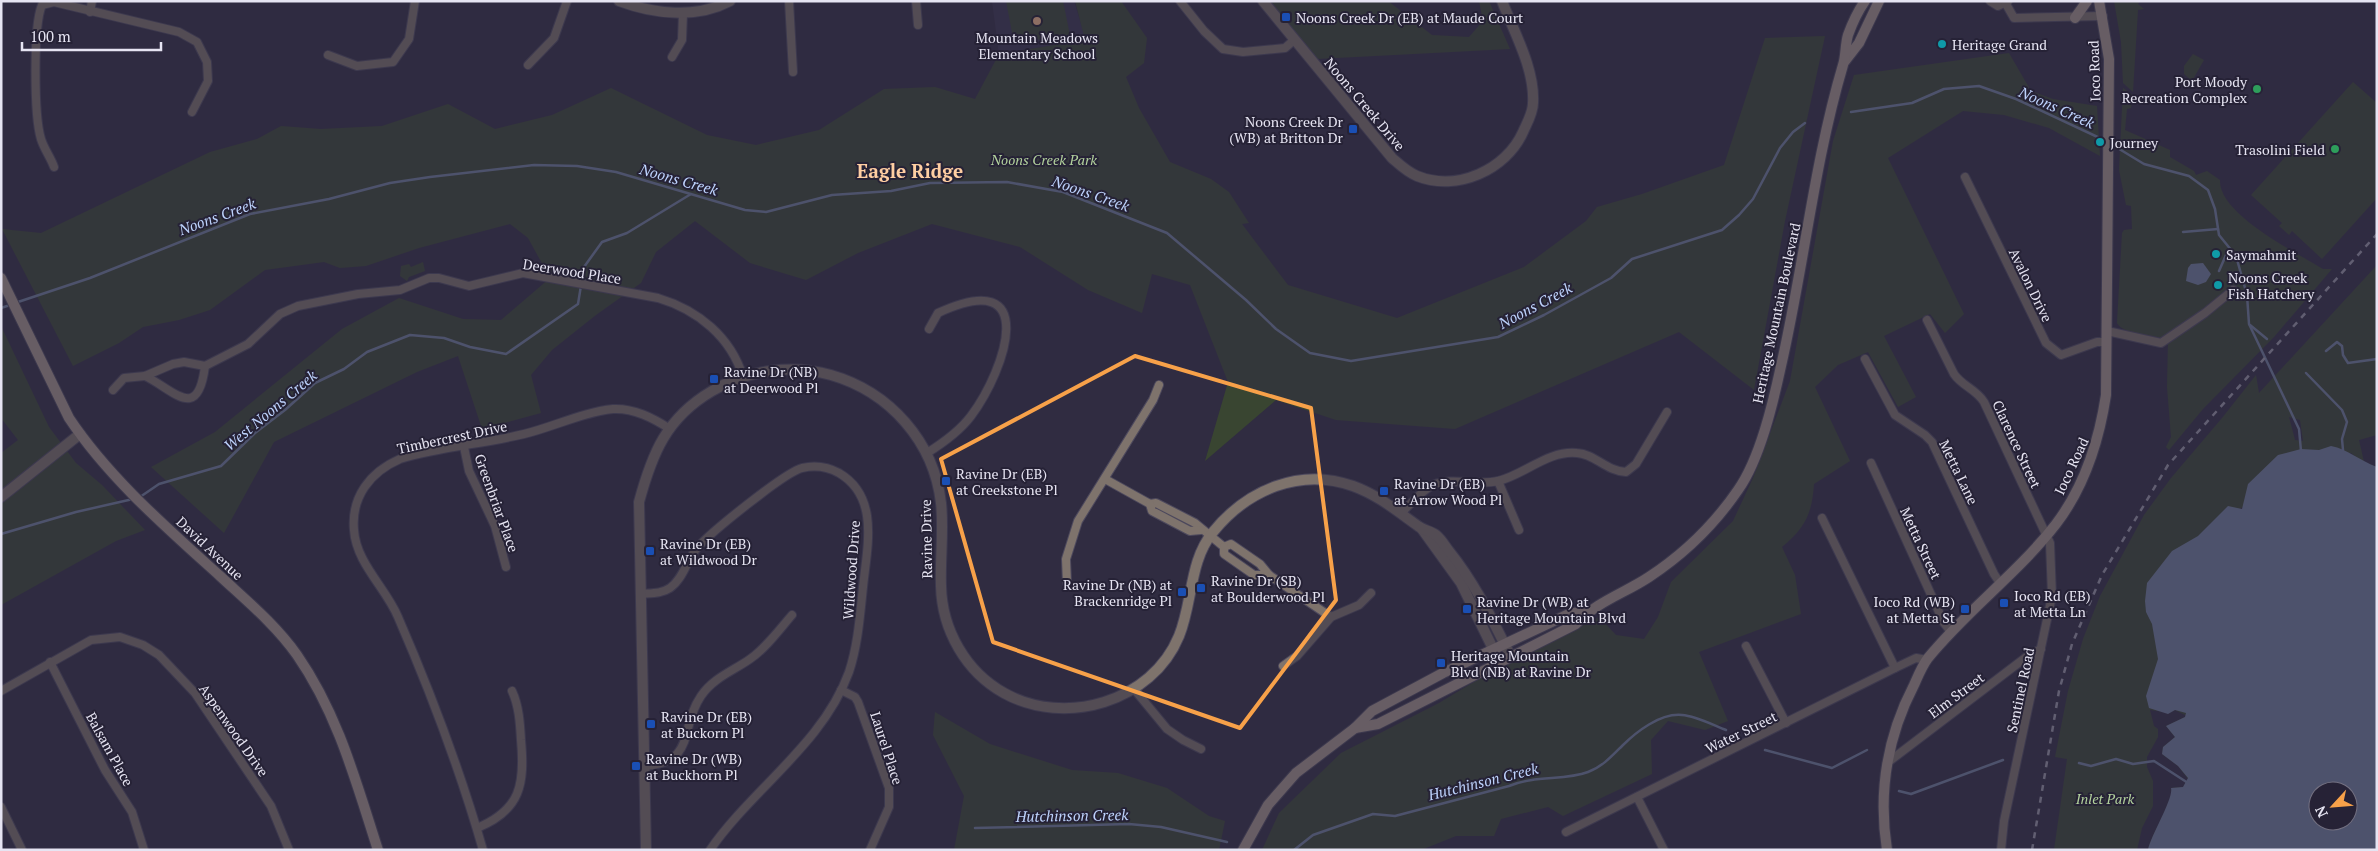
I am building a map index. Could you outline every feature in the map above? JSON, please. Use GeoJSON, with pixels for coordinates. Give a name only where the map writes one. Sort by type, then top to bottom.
{"type":"FeatureCollection","features":[{"type":"Feature","properties":{"kind":"main road","name":"Heritage Mountain Boulevard"},"geometry":{"type":"LineString","coordinates":[[1356,728],[1378,724],[1576,624],[1587,612],[1650,577],[1681,555],[1715,520],[1739,488],[1757,450],[1774,396],[1787,342],[1836,86],[1844,62],[1848,36],[1864,1]]}},
{"type":"Feature","properties":{"kind":"main road","name":"Heritage Mountain Boulevard"},"geometry":{"type":"LineString","coordinates":[[1844,62],[1859,43],[1879,1]]}},
{"type":"Feature","properties":{"kind":"main road"},"geometry":{"type":"LineString","coordinates":[[2075,18],[2087,1]]}},
{"type":"Feature","properties":{"kind":"main road","name":"Ioco Road"},"geometry":{"type":"LineString","coordinates":[[1888,850],[1883,824],[1884,785],[1887,763],[1896,726],[1927,660],[1951,632],[2046,536],[2057,522],[2077,490],[2091,462],[2100,432],[2106,395],[2109,59],[2099,1]]}},
{"type":"Feature","properties":{"kind":"main road","name":"David Avenue"},"geometry":{"type":"LineString","coordinates":[[1,278],[69,418],[80,434],[125,484],[276,630],[305,667],[329,708],[342,740],[378,850]]}},
{"type":"Feature","properties":{"kind":"main road","name":"Heritage Mountain Boulevard"},"geometry":{"type":"LineString","coordinates":[[1243,850],[1268,805],[1296,773],[1356,728],[1372,711],[1494,649],[1571,613],[1587,612]]}},
{"type":"Feature","properties":{"kind":"street"},"geometry":{"type":"LineString","coordinates":[[90,12],[92,1]]}},
{"type":"Feature","properties":{"kind":"street"},"geometry":{"type":"LineString","coordinates":[[328,55],[358,66],[393,62],[409,38],[415,1]]}},
{"type":"Feature","properties":{"kind":"street"},"geometry":{"type":"LineString","coordinates":[[528,64],[554,38],[567,1]]}},
{"type":"Feature","properties":{"kind":"street"},"geometry":{"type":"LineString","coordinates":[[619,1],[644,10],[683,14],[718,8],[730,1]]}},
{"type":"Feature","properties":{"kind":"street"},"geometry":{"type":"LineString","coordinates":[[789,1],[793,72]]}},
{"type":"Feature","properties":{"kind":"street"},"geometry":{"type":"LineString","coordinates":[[916,1],[918,24]]}},
{"type":"Feature","properties":{"kind":"street"},"geometry":{"type":"LineString","coordinates":[[1180,1],[1204,31],[1223,49],[1244,52],[1285,48],[1294,40]]}},
{"type":"Feature","properties":{"kind":"street","name":"Noons Creek Drive"},"geometry":{"type":"LineString","coordinates":[[1262,1],[1392,158],[1406,170],[1422,177],[1440,181],[1462,180],[1482,173],[1504,160],[1521,137],[1533,105],[1530,77],[1502,1]]}},
{"type":"Feature","properties":{"kind":"street"},"geometry":{"type":"LineString","coordinates":[[1990,1],[1998,6],[2007,3],[2014,18],[2103,16]]}},
{"type":"Feature","properties":{"kind":"street"},"geometry":{"type":"LineString","coordinates":[[54,167],[41,139],[35,72],[38,14],[42,5],[54,2],[179,32],[197,42],[207,62],[208,82],[192,112]]}},
{"type":"Feature","properties":{"kind":"street"},"geometry":{"type":"LineString","coordinates":[[672,57],[682,40],[683,14]]}},
{"type":"Feature","properties":{"kind":"street","name":"Avalon Drive"},"geometry":{"type":"LineString","coordinates":[[1965,177],[2046,343],[2061,355],[2097,342],[2107,342]]}},
{"type":"Feature","properties":{"kind":"street","name":"Deerwood Place"},"geometry":{"type":"LineString","coordinates":[[205,366],[248,344],[280,314],[298,306],[358,294],[400,290],[434,277],[469,286],[523,273],[663,299],[698,316],[729,347],[738,362],[743,377]]}},
{"type":"Feature","properties":{"kind":"street"},"geometry":{"type":"LineString","coordinates":[[2107,331],[2161,344],[2205,313],[2232,290]]}},
{"type":"Feature","properties":{"kind":"street"},"geometry":{"type":"LineString","coordinates":[[927,453],[958,430],[981,402],[996,372],[1004,348],[1008,321],[1001,308],[992,303],[968,302],[938,313],[929,328]]}},
{"type":"Feature","properties":{"kind":"street","name":"Clarence Street"},"geometry":{"type":"LineString","coordinates":[[1927,320],[1958,380],[1980,396],[1984,402],[2046,536]]}},
{"type":"Feature","properties":{"kind":"street","name":"Metta Lane"},"geometry":{"type":"LineString","coordinates":[[1865,359],[1895,415],[1925,435],[1932,442],[2000,583]]}},
{"type":"Feature","properties":{"kind":"street"},"geometry":{"type":"LineString","coordinates":[[113,390],[124,378],[145,376],[173,364],[184,362],[205,366],[202,388],[194,396],[188,398],[170,393],[145,376]]}},
{"type":"Feature","properties":{"kind":"street","name":"Ravine Drive"},"geometry":{"type":"LineString","coordinates":[[646,850],[638,502],[651,459],[670,429],[690,407],[706,395],[743,377],[780,369],[828,374],[850,382],[871,393],[896,412],[915,433],[927,453],[941,501],[941,588],[943,607],[952,636],[973,668],[1002,692],[1031,704],[1054,708],[1091,706],[1112,700],[1134,689],[1161,664],[1177,640],[1186,616],[1196,566],[1210,536],[1229,514],[1251,497],[1274,487],[1297,481],[1327,480],[1354,486],[1402,513],[1421,529],[1461,583],[1500,663]]}},
{"type":"Feature","properties":{"kind":"street"},"geometry":{"type":"LineString","coordinates":[[1067,583],[1066,559],[1078,521],[1153,400],[1159,385]]}},
{"type":"Feature","properties":{"kind":"street","name":"Timbercrest Drive"},"geometry":{"type":"LineString","coordinates":[[483,850],[444,729],[397,615],[360,553],[353,522],[357,500],[363,488],[379,470],[388,464],[412,455],[522,435],[612,409],[642,414],[670,429]]}},
{"type":"Feature","properties":{"kind":"street"},"geometry":{"type":"LineString","coordinates":[[1402,513],[1424,491],[1439,483],[1498,481],[1550,458],[1568,453],[1578,453],[1593,458],[1617,472],[1626,472],[1632,469],[1652,440],[1667,412]]}},
{"type":"Feature","properties":{"kind":"street"},"geometry":{"type":"LineString","coordinates":[[2,494],[80,434]]}},
{"type":"Feature","properties":{"kind":"street","name":"Greenbriar Place"},"geometry":{"type":"LineString","coordinates":[[464,447],[469,471],[495,526],[506,567]]}},
{"type":"Feature","properties":{"kind":"street","name":"Metta Street"},"geometry":{"type":"LineString","coordinates":[[1871,463],[1944,623],[1951,632]]}},
{"type":"Feature","properties":{"kind":"street","name":"Wildwood Drive"},"geometry":{"type":"LineString","coordinates":[[640,594],[658,593],[671,587],[703,541],[791,473],[810,467],[833,470],[848,480],[859,491],[868,518],[859,626],[853,660],[841,690],[814,731],[730,823],[710,850]]}},
{"type":"Feature","properties":{"kind":"street"},"geometry":{"type":"LineString","coordinates":[[1616,481],[1617,472]]}},
{"type":"Feature","properties":{"kind":"street"},"geometry":{"type":"LineString","coordinates":[[1105,480],[1150,504],[1156,503],[1195,523],[1201,530],[1224,547]]}},
{"type":"Feature","properties":{"kind":"street"},"geometry":{"type":"LineString","coordinates":[[1498,481],[1519,530]]}},
{"type":"Feature","properties":{"kind":"street"},"geometry":{"type":"LineString","coordinates":[[1822,518],[1895,668]]}},
{"type":"Feature","properties":{"kind":"street","name":"Ravine Drive"},"geometry":{"type":"LineString","coordinates":[[1421,529],[1436,535],[1463,568],[1512,657]]}},
{"type":"Feature","properties":{"kind":"street","name":"Sentinel Road"},"geometry":{"type":"LineString","coordinates":[[2001,850],[2004,821],[2052,596],[2050,543],[2046,536]]}},
{"type":"Feature","properties":{"kind":"street"},"geometry":{"type":"LineString","coordinates":[[1224,547],[1231,544],[1260,564],[1269,575],[1331,617]]}},
{"type":"Feature","properties":{"kind":"street"},"geometry":{"type":"LineString","coordinates":[[1224,547],[1224,554],[1254,575],[1269,575]]}},
{"type":"Feature","properties":{"kind":"street"},"geometry":{"type":"LineString","coordinates":[[1283,666],[1297,656],[1331,617],[1359,605],[1371,593]]}},
{"type":"Feature","properties":{"kind":"street"},"geometry":{"type":"LineString","coordinates":[[645,766],[663,763],[676,756],[686,742],[693,713],[701,696],[720,678],[756,654],[792,615]]}},
{"type":"Feature","properties":{"kind":"street","name":"Aspenwood Drive"},"geometry":{"type":"LineString","coordinates":[[1,691],[91,640],[110,637],[134,641],[159,655],[195,692],[262,792],[279,822],[290,850]]}},
{"type":"Feature","properties":{"kind":"street"},"geometry":{"type":"LineString","coordinates":[[1746,646],[1786,724]]}},
{"type":"Feature","properties":{"kind":"street","name":"Elm Street"},"geometry":{"type":"LineString","coordinates":[[1887,763],[2029,655],[2041,649]]}},
{"type":"Feature","properties":{"kind":"street","name":"Water Street"},"geometry":{"type":"LineString","coordinates":[[1566,832],[1895,668],[1916,658],[1927,660]]}},
{"type":"Feature","properties":{"kind":"street","name":"Balsam Place"},"geometry":{"type":"LineString","coordinates":[[50,662],[105,770],[132,812],[144,850]]}},
{"type":"Feature","properties":{"kind":"street"},"geometry":{"type":"LineString","coordinates":[[1134,689],[1167,729],[1201,749]]}},
{"type":"Feature","properties":{"kind":"street","name":"Laurel Place"},"geometry":{"type":"LineString","coordinates":[[841,690],[855,697],[858,702],[889,788],[889,807],[870,850]]}},
{"type":"Feature","properties":{"kind":"street"},"geometry":{"type":"LineString","coordinates":[[477,828],[499,817],[512,804],[522,782],[521,734],[518,709],[512,691]]}},
{"type":"Feature","properties":{"kind":"street"},"geometry":{"type":"LineString","coordinates":[[1637,797],[1664,850]]}},
{"type":"Feature","properties":{"kind":"street"},"geometry":{"type":"LineString","coordinates":[[1,807],[22,850]]}},
{"type":"Feature","properties":{"kind":"highlighted area"},"geometry":{"type":"Polygon","coordinates":[[[1135,356],[1311,408],[1336,600],[1240,728],[993,642],[941,459],[1135,356]]]}},
{"type":"Feature","properties":{"kind":"shaded area","name":"Mountain Meadows Elementary School"},"geometry":{"type":"Polygon","coordinates":[[[992,1],[1074,1],[1086,40],[999,54],[992,1]]]}},
{"type":"Feature","properties":{"kind":"green space"},"geometry":{"type":"Polygon","coordinates":[[[1006,1],[1063,1],[1070,35],[1014,43],[1006,1]]]}},
{"type":"Feature","properties":{"kind":"green space","name":"Noons Creek Park"},"geometry":{"type":"Polygon","coordinates":[[[1075,1],[1121,1],[1147,38],[1144,63],[1126,77],[1139,108],[1170,162],[1211,179],[1229,192],[1249,223],[1242,224],[1288,285],[1397,318],[1524,267],[1586,221],[1597,207],[1642,194],[1724,165],[1765,38],[1825,36],[1785,221],[1754,390],[1679,332],[1455,429],[1336,420],[1276,400],[1205,461],[1228,382],[1190,285],[1152,274],[1142,313],[1088,290],[1020,247],[932,224],[858,253],[806,280],[750,263],[695,221],[656,252],[641,283],[552,350],[531,375],[541,413],[482,429],[458,356],[417,372],[274,442],[224,533],[151,467],[215,432],[342,329],[399,298],[463,319],[501,320],[550,278],[528,238],[510,224],[419,248],[366,266],[340,268],[324,262],[265,270],[210,310],[179,320],[143,327],[119,343],[73,366],[2,229],[41,233],[210,152],[257,139],[281,126],[321,129],[382,126],[448,104],[495,129],[552,115],[611,88],[707,135],[756,145],[819,130],[884,89],[935,87],[975,99],[999,54],[1085,40],[1075,1]]]}},
{"type":"Feature","properties":{"kind":"green space"},"geometry":{"type":"Polygon","coordinates":[[[1270,1],[1388,1],[1432,35],[1469,37],[1483,21],[1479,1],[1489,1],[1510,49],[1317,59],[1270,1]]]}},
{"type":"Feature","properties":{"kind":"green space"},"geometry":{"type":"Polygon","coordinates":[[[2114,1],[2140,1],[2138,4],[2144,9],[2138,10],[2133,92],[2123,83],[2121,42],[2114,1]]]}},
{"type":"Feature","properties":{"kind":"green space"},"geometry":{"type":"Polygon","coordinates":[[[2009,53],[2031,91],[2053,99],[2097,106],[2100,156],[2049,128],[2004,115],[1963,111],[1888,158],[1964,314],[1945,333],[1930,314],[1884,336],[1916,397],[1898,407],[1868,352],[1838,365],[1815,387],[1850,461],[1814,484],[1806,520],[1802,527],[1782,547],[1795,575],[1801,614],[1699,652],[1728,721],[1705,730],[1668,721],[1651,740],[1652,774],[1563,816],[1548,807],[1501,819],[1494,836],[1456,836],[1421,850],[1262,850],[1279,813],[1341,753],[1599,617],[1616,635],[1644,639],[1658,617],[1671,582],[1733,521],[1753,478],[1790,381],[1833,141],[1854,75],[2009,53]]]}},
{"type":"Feature","properties":{"kind":"green space"},"geometry":{"type":"Polygon","coordinates":[[[2193,54],[2204,60],[2192,81],[2184,74],[2184,66],[2193,54]]]}},
{"type":"Feature","properties":{"kind":"green space","name":"Trasolini Field"},"geometry":{"type":"Polygon","coordinates":[[[2353,82],[2377,103],[2377,198],[2322,259],[2292,231],[2289,235],[2279,226],[2282,223],[2251,195],[2353,82]]]}},
{"type":"Feature","properties":{"kind":"green space"},"geometry":{"type":"Polygon","coordinates":[[[2123,88],[2133,95],[2131,108],[2127,109],[2125,130],[2170,150],[2170,157],[2194,171],[2196,175],[2207,171],[2220,180],[2223,193],[2232,206],[2245,219],[2278,243],[2323,269],[2332,269],[2274,337],[2203,409],[2169,450],[2166,447],[2171,437],[2167,387],[2168,341],[2126,330],[2117,323],[2122,233],[2124,230],[2132,229],[2131,206],[2126,205],[2119,170],[2123,88]]]}},
{"type":"Feature","properties":{"kind":"green space"},"geometry":{"type":"Polygon","coordinates":[[[423,262],[425,271],[409,277],[407,281],[400,276],[401,266],[409,264],[411,267],[423,262]]]}},
{"type":"Feature","properties":{"kind":"green space","name":"Inlet Park"},"geometry":{"type":"Polygon","coordinates":[[[2377,265],[2377,435],[2359,440],[2364,462],[2377,467],[2327,710],[2352,781],[2308,781],[2308,831],[2358,831],[2358,797],[2377,850],[2148,850],[2170,800],[2171,788],[2183,787],[2188,779],[2178,766],[2162,754],[2163,747],[2175,737],[2166,726],[2187,716],[2175,710],[2169,712],[2169,579],[2165,712],[2150,710],[2154,726],[2158,729],[2158,737],[2147,757],[2147,767],[2153,781],[2153,806],[2142,828],[2137,850],[2054,850],[2067,759],[2055,757],[2068,691],[2083,639],[2100,596],[2144,515],[2171,478],[2256,375],[2259,393],[2377,265]],[[2289,417],[2295,440],[2303,441],[2300,420],[2289,417]],[[2351,453],[2211,523],[2200,535],[2357,458],[2351,453]]]}},
{"type":"Feature","properties":{"kind":"green space"},"geometry":{"type":"Polygon","coordinates":[[[1,326],[49,427],[76,463],[102,485],[145,530],[116,541],[1,605],[1,497],[4,494],[1,488],[1,453],[18,440],[1,418],[1,326]]]}},
{"type":"Feature","properties":{"kind":"green space"},"geometry":{"type":"Polygon","coordinates":[[[935,712],[990,744],[1072,770],[1118,773],[1167,788],[1209,816],[1225,821],[1219,850],[954,850],[964,796],[933,735],[935,712]]]}},
{"type":"Feature","properties":{"kind":"water"},"geometry":{"type":"Polygon","coordinates":[[[2203,263],[2211,274],[2206,282],[2198,285],[2186,281],[2188,268],[2191,264],[2203,263]]]}},
{"type":"Feature","properties":{"kind":"water"},"geometry":{"type":"Polygon","coordinates":[[[2331,446],[2349,452],[2377,467],[2377,850],[2148,850],[2169,800],[2171,788],[2183,787],[2188,778],[2178,766],[2162,754],[2163,747],[2175,737],[2166,726],[2185,717],[2186,713],[2175,710],[2168,714],[2149,708],[2146,696],[2158,659],[2152,624],[2146,612],[2147,583],[2172,551],[2198,536],[2228,506],[2242,509],[2248,484],[2278,455],[2301,449],[2319,450],[2331,446]]]}},
{"type":"Feature","properties":{"kind":"waterway","name":"Noons Creek"},"geometry":{"type":"LineString","coordinates":[[1851,112],[1912,103],[1944,89],[1979,86],[2016,99],[2104,140]]}},
{"type":"Feature","properties":{"kind":"waterway","name":"Noons Creek"},"geometry":{"type":"LineString","coordinates":[[15,303],[90,278],[250,214],[329,199],[390,183],[430,177],[534,165],[577,166],[616,172],[745,210],[766,212],[832,195],[891,191],[930,183],[1007,182],[1063,192],[1167,233],[1246,300],[1276,329],[1310,353],[1351,361],[1498,337],[1544,315],[1611,278],[1632,259],[1722,230],[1753,199],[1780,148],[1793,132],[1805,123]]}},
{"type":"Feature","properties":{"kind":"waterway","name":"Noons Creek"},"geometry":{"type":"LineString","coordinates":[[2111,144],[2144,164],[2189,176],[2208,190],[2215,209],[2219,235],[2236,256],[2247,295],[2249,324],[2299,429],[2301,451]]}},
{"type":"Feature","properties":{"kind":"waterway","name":"West Noons Creek"},"geometry":{"type":"LineString","coordinates":[[140,497],[159,484],[221,466],[255,433],[285,410],[315,383],[344,369],[367,352],[410,335],[444,338],[470,347],[506,354],[578,304],[584,267],[602,242],[627,233],[691,194]]}},
{"type":"Feature","properties":{"kind":"waterway"},"geometry":{"type":"LineString","coordinates":[[2183,232],[2218,229]]}},
{"type":"Feature","properties":{"kind":"waterway"},"geometry":{"type":"LineString","coordinates":[[2219,271],[2226,255],[2236,258]]}},
{"type":"Feature","properties":{"kind":"waterway","name":"Noons Creek"},"geometry":{"type":"LineString","coordinates":[[1,308],[10,305]]}},
{"type":"Feature","properties":{"kind":"waterway"},"geometry":{"type":"LineString","coordinates":[[2250,325],[2267,339]]}},
{"type":"Feature","properties":{"kind":"waterway"},"geometry":{"type":"LineString","coordinates":[[2326,351],[2337,342],[2342,346],[2343,355],[2348,363],[2377,359]]}},
{"type":"Feature","properties":{"kind":"waterway"},"geometry":{"type":"LineString","coordinates":[[2306,373],[2342,410],[2347,422],[2342,439],[2343,450]]}},
{"type":"Feature","properties":{"kind":"waterway","name":"West Noons Creek"},"geometry":{"type":"LineString","coordinates":[[1,534],[76,512],[133,499]]}},
{"type":"Feature","properties":{"kind":"waterway","name":"Hutchinson Creek"},"geometry":{"type":"LineString","coordinates":[[1294,850],[1313,835],[1373,814],[1395,816],[1529,780],[1579,775],[1588,772],[1606,761],[1649,724],[1665,717],[1674,715],[1687,716],[1726,730]]}},
{"type":"Feature","properties":{"kind":"waterway","name":"Hutchinson Creek"},"geometry":{"type":"LineString","coordinates":[[1765,750],[1832,768],[1867,750]]}},
{"type":"Feature","properties":{"kind":"waterway","name":"Hutchinson Creek"},"geometry":{"type":"LineString","coordinates":[[2079,763],[2091,766],[2116,759],[2133,764],[2154,761],[2188,783]]}},
{"type":"Feature","properties":{"kind":"waterway","name":"Hutchinson Creek"},"geometry":{"type":"LineString","coordinates":[[1899,791],[1911,794],[2003,760]]}},
{"type":"Feature","properties":{"kind":"waterway","name":"Hutchinson Creek"},"geometry":{"type":"LineString","coordinates":[[975,828],[1129,824],[1161,827],[1227,842]]}},
{"type":"Feature","properties":{"kind":"railway"},"geometry":{"type":"LineString","coordinates":[[2032,850],[2059,691],[2072,644],[2102,575],[2168,465],[2377,234]]}},
{"type":"Feature","properties":{"kind":"place","name":"Noons Creek Dr (EB) at Maude Court"},"geometry":{"type":"Point","coordinates":[1286,17]}},
{"type":"Feature","properties":{"kind":"place","name":"Mountain Meadows Elementary School"},"geometry":{"type":"Point","coordinates":[1037,21]}},
{"type":"Feature","properties":{"kind":"place","name":"Heritage Grand"},"geometry":{"type":"Point","coordinates":[1942,44]}},
{"type":"Feature","properties":{"kind":"place","name":"Port Moody Recreation Complex"},"geometry":{"type":"Point","coordinates":[2257,89]}},
{"type":"Feature","properties":{"kind":"place","name":"Noons Creek Dr (WB) at Britton Dr"},"geometry":{"type":"Point","coordinates":[1353,129]}},
{"type":"Feature","properties":{"kind":"place","name":"Journey"},"geometry":{"type":"Point","coordinates":[2100,142]}},
{"type":"Feature","properties":{"kind":"place","name":"Trasolini Field"},"geometry":{"type":"Point","coordinates":[2335,149]}},
{"type":"Feature","properties":{"kind":"place","name":"Saymahmit"},"geometry":{"type":"Point","coordinates":[2216,254]}},
{"type":"Feature","properties":{"kind":"place","name":"Noons Creek Fish Hatchery"},"geometry":{"type":"Point","coordinates":[2218,285]}},
{"type":"Feature","properties":{"kind":"place","name":"Ravine Dr (NB) at Deerwood Pl"},"geometry":{"type":"Point","coordinates":[714,379]}},
{"type":"Feature","properties":{"kind":"place","name":"Ravine Dr (EB) at Creekstone Pl"},"geometry":{"type":"Point","coordinates":[946,481]}},
{"type":"Feature","properties":{"kind":"place","name":"Ravine Dr (EB) at Arrow Wood Pl"},"geometry":{"type":"Point","coordinates":[1384,491]}},
{"type":"Feature","properties":{"kind":"place","name":"Ravine Dr (EB) at Wildwood Dr"},"geometry":{"type":"Point","coordinates":[650,551]}},
{"type":"Feature","properties":{"kind":"place","name":"Ravine Dr (SB) at Boulderwood Pl"},"geometry":{"type":"Point","coordinates":[1201,588]}},
{"type":"Feature","properties":{"kind":"place","name":"Ravine Dr (NB) at Brackenridge Pl"},"geometry":{"type":"Point","coordinates":[1182,592]}},
{"type":"Feature","properties":{"kind":"place","name":"Ioco Rd (EB) at Metta Ln"},"geometry":{"type":"Point","coordinates":[2004,603]}},
{"type":"Feature","properties":{"kind":"place","name":"Ravine Dr (WB) at Heritage Mountain Blvd"},"geometry":{"type":"Point","coordinates":[1467,609]}},
{"type":"Feature","properties":{"kind":"place","name":"Ioco Rd (WB) at Metta St"},"geometry":{"type":"Point","coordinates":[1965,609]}},
{"type":"Feature","properties":{"kind":"place","name":"Heritage Mountain Blvd (NB) at Ravine Dr"},"geometry":{"type":"Point","coordinates":[1441,663]}},
{"type":"Feature","properties":{"kind":"place","name":"Ravine Dr (EB) at Buckorn Pl"},"geometry":{"type":"Point","coordinates":[651,724]}},
{"type":"Feature","properties":{"kind":"place","name":"Ravine Dr (WB) at Buckhorn Pl"},"geometry":{"type":"Point","coordinates":[636,766]}},
{"type":"Feature","properties":{"kind":"district","name":"Eagle Ridge"},"geometry":{"type":"Point","coordinates":[910,170]}}]}
